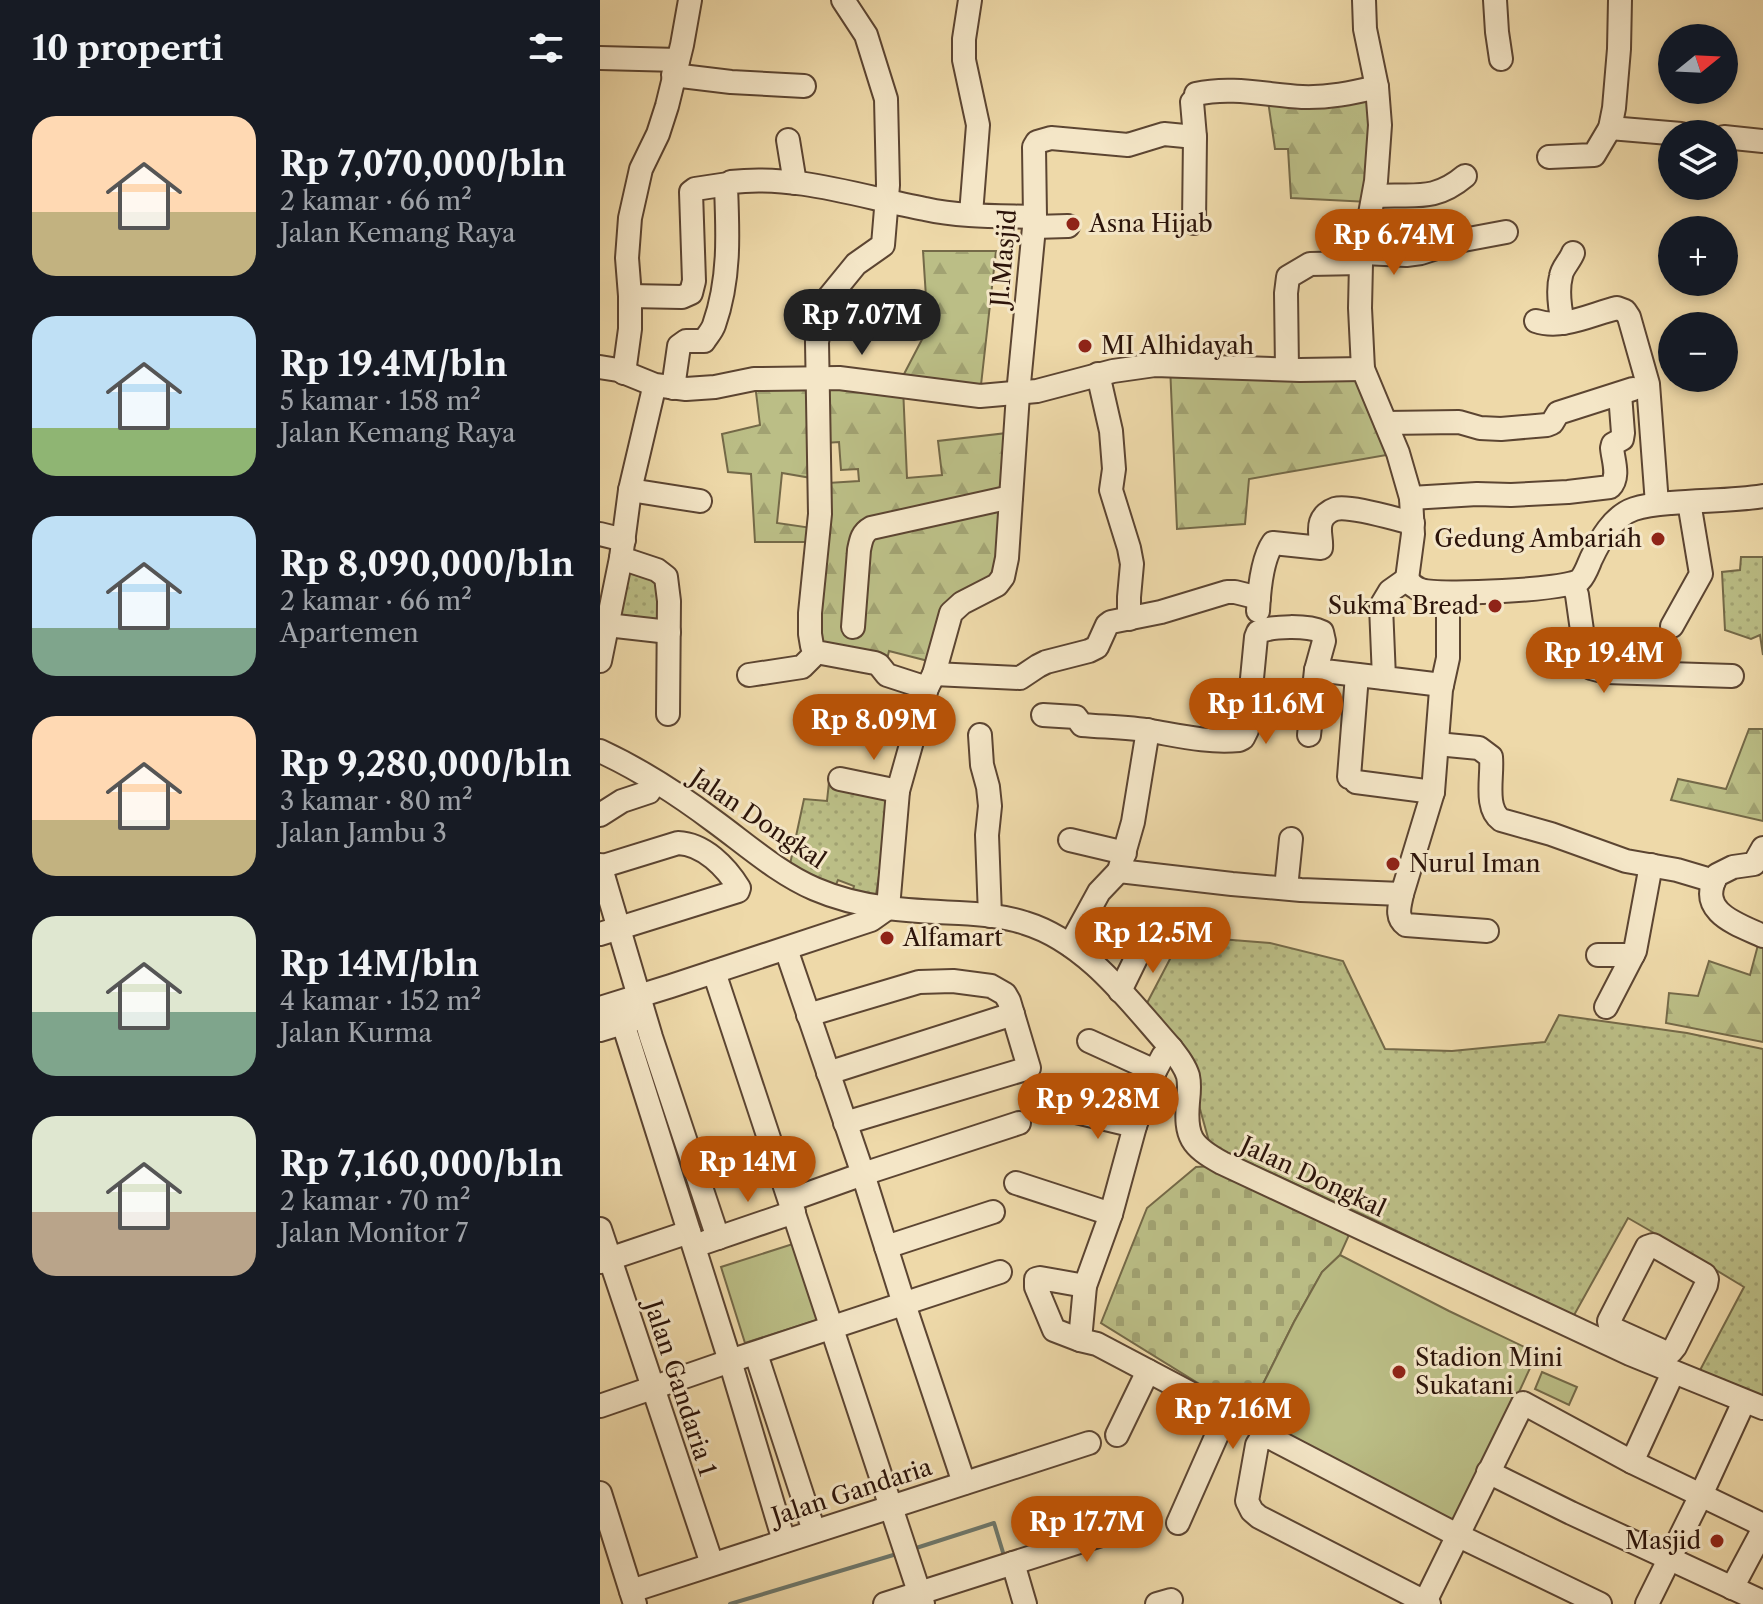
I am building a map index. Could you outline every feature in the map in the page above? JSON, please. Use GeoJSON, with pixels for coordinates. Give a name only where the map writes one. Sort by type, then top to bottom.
{"type":"FeatureCollection","features":[{"type":"Feature","properties":{"kind":"street"},"geometry":{"type":"LineString","coordinates":[[624,373],[630,329],[627,258],[630,218],[637,184],[662,121],[690,0]]}},
{"type":"Feature","properties":{"kind":"street"},"geometry":{"type":"LineString","coordinates":[[749,675],[802,667],[812,657],[810,613],[820,514],[817,342],[825,302],[856,264],[883,245],[887,200],[886,99],[866,35],[843,0]]}},
{"type":"Feature","properties":{"kind":"street"},"geometry":{"type":"LineString","coordinates":[[970,0],[964,60],[978,125],[971,214]]}},
{"type":"Feature","properties":{"kind":"street"},"geometry":{"type":"LineString","coordinates":[[1495,0],[1501,59]]}},
{"type":"Feature","properties":{"kind":"street"},"geometry":{"type":"LineString","coordinates":[[1549,157],[1594,155],[1610,128],[1617,73],[1620,0]]}},
{"type":"Feature","properties":{"kind":"street"},"geometry":{"type":"LineString","coordinates":[[1361,1],[1377,87],[1380,125],[1374,196],[1363,258],[1360,325],[1363,369],[1405,474],[1411,498],[1413,523],[1407,579],[1413,587],[1422,591],[1448,593],[1573,584],[1581,579],[1595,550],[1616,520],[1634,509],[1657,504],[1763,496]]}},
{"type":"Feature","properties":{"kind":"street"},"geometry":{"type":"LineString","coordinates":[[600,58],[675,68],[731,82],[804,86]]}},
{"type":"Feature","properties":{"kind":"street"},"geometry":{"type":"LineString","coordinates":[[1194,223],[1194,98],[1243,90],[1318,97],[1377,87]]}},
{"type":"Feature","properties":{"kind":"street"},"geometry":{"type":"LineString","coordinates":[[1610,128],[1658,132]]}},
{"type":"Feature","properties":{"kind":"street","name":"Jl.Masjid"},"geometry":{"type":"LineString","coordinates":[[888,908],[898,791],[951,613],[962,603],[991,589],[1003,577],[1007,558],[1034,222],[1034,147],[1037,142],[1051,138],[1128,145],[1164,134],[1195,137]]}},
{"type":"Feature","properties":{"kind":"street"},"geometry":{"type":"LineString","coordinates":[[1738,138],[1763,141]]}},
{"type":"Feature","properties":{"kind":"street"},"geometry":{"type":"LineString","coordinates":[[788,140],[795,183]]}},
{"type":"Feature","properties":{"kind":"street"},"geometry":{"type":"LineString","coordinates":[[1374,196],[1432,194],[1444,191],[1465,176]]}},
{"type":"Feature","properties":{"kind":"street"},"geometry":{"type":"LineString","coordinates":[[630,296],[682,297],[691,293],[694,281],[692,190],[737,181],[795,183],[927,210],[1068,226]]}},
{"type":"Feature","properties":{"kind":"street"},"geometry":{"type":"LineString","coordinates":[[600,661],[630,490],[664,388],[679,346],[686,341],[704,341],[714,325],[727,267],[728,184]]}},
{"type":"Feature","properties":{"kind":"street"},"geometry":{"type":"LineString","coordinates":[[1287,369],[1286,293],[1288,277],[1299,269],[1310,264],[1421,253],[1458,241],[1506,232]]}},
{"type":"Feature","properties":{"kind":"street"},"geometry":{"type":"LineString","coordinates":[[1563,323],[1561,275],[1573,253]]}},
{"type":"Feature","properties":{"kind":"street"},"geometry":{"type":"LineString","coordinates":[[1536,321],[1563,323],[1617,308],[1625,311],[1632,325],[1648,384],[1657,504]]}},
{"type":"Feature","properties":{"kind":"street"},"geometry":{"type":"LineString","coordinates":[[600,367],[618,370],[664,388],[701,389],[754,379],[817,379],[857,380],[966,395],[1018,394],[1054,388],[1098,374],[1155,365],[1363,369]]}},
{"type":"Feature","properties":{"kind":"street"},"geometry":{"type":"LineString","coordinates":[[1098,374],[1111,431],[1114,469],[1111,490],[1132,564],[1129,619]]}},
{"type":"Feature","properties":{"kind":"street"},"geometry":{"type":"LineString","coordinates":[[1386,423],[1459,422],[1480,428],[1501,429],[1547,425],[1558,413],[1648,384]]}},
{"type":"Feature","properties":{"kind":"street"},"geometry":{"type":"LineString","coordinates":[[1411,498],[1568,492],[1610,487],[1616,477],[1612,448],[1622,439],[1623,433],[1620,394]]}},
{"type":"Feature","properties":{"kind":"street"},"geometry":{"type":"LineString","coordinates":[[630,490],[700,501]]}},
{"type":"Feature","properties":{"kind":"street"},"geometry":{"type":"LineString","coordinates":[[853,627],[859,550],[866,531],[1011,497]]}},
{"type":"Feature","properties":{"kind":"street"},"geometry":{"type":"LineString","coordinates":[[1672,626],[1701,574],[1689,502]]}},
{"type":"Feature","properties":{"kind":"street"},"geometry":{"type":"LineString","coordinates":[[1043,715],[1076,717],[1082,725],[1148,730],[1210,741],[1243,738],[1248,724],[1259,598],[1270,545],[1321,548],[1321,521],[1334,509],[1353,509],[1413,523]]}},
{"type":"Feature","properties":{"kind":"street"},"geometry":{"type":"LineString","coordinates":[[600,534],[666,577],[669,601],[668,714]]}},
{"type":"Feature","properties":{"kind":"street"},"geometry":{"type":"LineString","coordinates":[[1384,678],[1381,606],[1390,591],[1407,579]]}},
{"type":"Feature","properties":{"kind":"street"},"geometry":{"type":"LineString","coordinates":[[1573,584],[1586,659],[1591,668],[1606,672],[1732,676]]}},
{"type":"Feature","properties":{"kind":"street"},"geometry":{"type":"LineString","coordinates":[[814,650],[875,663],[887,675],[930,681],[1020,678],[1046,662],[1097,647],[1107,625],[1118,620],[1176,608],[1227,592],[1259,598]]}},
{"type":"Feature","properties":{"kind":"street"},"geometry":{"type":"LineString","coordinates":[[1448,593],[1448,658],[1442,685],[1433,792],[1402,894],[1399,918],[1406,925],[1487,931]]}},
{"type":"Feature","properties":{"kind":"street"},"geometry":{"type":"LineString","coordinates":[[607,625],[669,632]]}},
{"type":"Feature","properties":{"kind":"street"},"geometry":{"type":"LineString","coordinates":[[1258,632],[1269,628],[1322,632],[1324,641],[1316,670],[1309,735]]}},
{"type":"Feature","properties":{"kind":"street"},"geometry":{"type":"LineString","coordinates":[[1316,670],[1442,685]]}},
{"type":"Feature","properties":{"kind":"street"},"geometry":{"type":"LineString","coordinates":[[1357,675],[1352,780],[1433,792]]}},
{"type":"Feature","properties":{"kind":"street"},"geometry":{"type":"LineString","coordinates":[[1070,945],[1099,892],[1122,862],[1138,797],[1148,730]]}},
{"type":"Feature","properties":{"kind":"street"},"geometry":{"type":"LineString","coordinates":[[980,735],[990,806],[987,835],[990,916]]}},
{"type":"Feature","properties":{"kind":"street"},"geometry":{"type":"LineString","coordinates":[[1437,744],[1479,748],[1491,757],[1491,807],[1501,820],[1551,834],[1614,858],[1677,870],[1714,881]]}},
{"type":"Feature","properties":{"kind":"street","name":"Jalan Dongkal"},"geometry":{"type":"LineString","coordinates":[[600,751],[670,790],[800,883],[848,901],[888,908],[990,916],[1025,923],[1070,945],[1120,991],[1181,1062],[1189,1078],[1189,1133],[1197,1148],[1222,1163],[1632,1346],[1752,1408]]}},
{"type":"Feature","properties":{"kind":"street"},"geometry":{"type":"LineString","coordinates":[[840,779],[898,791]]}},
{"type":"Feature","properties":{"kind":"street"},"geometry":{"type":"LineString","coordinates":[[600,815],[622,801],[649,792]]}},
{"type":"Feature","properties":{"kind":"street"},"geometry":{"type":"LineString","coordinates":[[1286,888],[1291,839]]}},
{"type":"Feature","properties":{"kind":"street"},"geometry":{"type":"LineString","coordinates":[[1070,840],[1122,862],[1232,884],[1402,894]]}},
{"type":"Feature","properties":{"kind":"street"},"geometry":{"type":"LineString","coordinates":[[610,931],[738,891],[739,886],[713,857],[691,843],[678,843],[600,867],[610,931],[642,1006],[718,1238]]}},
{"type":"Feature","properties":{"kind":"street"},"geometry":{"type":"LineString","coordinates":[[1758,856],[1717,875],[1712,898],[1715,909],[1725,917],[1763,936]]}},
{"type":"Feature","properties":{"kind":"street"},"geometry":{"type":"LineString","coordinates":[[1606,1007],[1633,955],[1651,865]]}},
{"type":"Feature","properties":{"kind":"street"},"geometry":{"type":"LineString","coordinates":[[600,1030],[623,1023],[642,1006],[714,972],[871,920],[888,908]]}},
{"type":"Feature","properties":{"kind":"street"},"geometry":{"type":"LineString","coordinates":[[1120,991],[1146,938]]}},
{"type":"Feature","properties":{"kind":"street"},"geometry":{"type":"LineString","coordinates":[[786,949],[964,1483]]}},
{"type":"Feature","properties":{"kind":"street"},"geometry":{"type":"LineString","coordinates":[[1598,955],[1633,955]]}},
{"type":"Feature","properties":{"kind":"street"},"geometry":{"type":"LineString","coordinates":[[714,972],[921,1598]]}},
{"type":"Feature","properties":{"kind":"street"},"geometry":{"type":"LineString","coordinates":[[808,1015],[919,982],[953,981],[991,986],[1008,997],[1029,1068],[845,1123]]}},
{"type":"Feature","properties":{"kind":"street"},"geometry":{"type":"LineString","coordinates":[[600,1008],[642,1006]]}},
{"type":"Feature","properties":{"kind":"street"},"geometry":{"type":"LineString","coordinates":[[828,1073],[1013,1014]]}},
{"type":"Feature","properties":{"kind":"street"},"geometry":{"type":"LineString","coordinates":[[623,1023],[784,1541]]}},
{"type":"Feature","properties":{"kind":"street"},"geometry":{"type":"LineString","coordinates":[[1089,1041],[1155,1071]]}},
{"type":"Feature","properties":{"kind":"street"},"geometry":{"type":"LineString","coordinates":[[1080,1340],[1085,1286],[1111,1214],[1135,1126],[1155,1071],[1171,1048]]}},
{"type":"Feature","properties":{"kind":"street"},"geometry":{"type":"LineString","coordinates":[[1072,1111],[1135,1126]]}},
{"type":"Feature","properties":{"kind":"street"},"geometry":{"type":"LineString","coordinates":[[605,1261],[691,1239],[718,1238],[863,1174],[1019,1123]]}},
{"type":"Feature","properties":{"kind":"street"},"geometry":{"type":"LineString","coordinates":[[1016,1183],[1111,1214]]}},
{"type":"Feature","properties":{"kind":"street"},"geometry":{"type":"LineString","coordinates":[[886,1247],[993,1212]]}},
{"type":"Feature","properties":{"kind":"street","name":"Jalan Gandaria 1"},"geometry":{"type":"LineString","coordinates":[[600,1229],[605,1261],[712,1564]]}},
{"type":"Feature","properties":{"kind":"street"},"geometry":{"type":"LineString","coordinates":[[1653,1245],[1702,1273],[1707,1279],[1671,1352],[1632,1346],[1609,1321],[1647,1247],[1653,1245]]}},
{"type":"Feature","properties":{"kind":"street"},"geometry":{"type":"LineString","coordinates":[[600,1406],[1000,1272]]}},
{"type":"Feature","properties":{"kind":"street"},"geometry":{"type":"LineString","coordinates":[[1085,1286],[1036,1279],[1036,1287],[1054,1330],[1097,1344],[1222,1410],[1224,1414],[1178,1523]]}},
{"type":"Feature","properties":{"kind":"street"},"geometry":{"type":"LineString","coordinates":[[756,1354],[814,1531]]}},
{"type":"Feature","properties":{"kind":"street"},"geometry":{"type":"LineString","coordinates":[[1117,1435],[1148,1371]]}},
{"type":"Feature","properties":{"kind":"street"},"geometry":{"type":"LineString","coordinates":[[1632,1462],[1671,1377]]}},
{"type":"Feature","properties":{"kind":"street"},"geometry":{"type":"LineString","coordinates":[[1600,1604],[1457,1535],[1271,1438],[1262,1437],[1257,1445],[1247,1501],[1252,1511],[1427,1603],[1457,1535],[1523,1403],[1763,1528],[1732,1588]]}},
{"type":"Feature","properties":{"kind":"street"},"geometry":{"type":"LineString","coordinates":[[1647,1604],[1701,1495],[1752,1408]]}},
{"type":"Feature","properties":{"kind":"street","name":"Jalan Gandaria"},"geometry":{"type":"LineString","coordinates":[[633,1598],[712,1564],[1089,1443]]}},
{"type":"Feature","properties":{"kind":"street"},"geometry":{"type":"LineString","coordinates":[[1488,1472],[1763,1602]]}},
{"type":"Feature","properties":{"kind":"street"},"geometry":{"type":"LineString","coordinates":[[600,1493],[633,1598]]}},
{"type":"Feature","properties":{"kind":"street"},"geometry":{"type":"LineString","coordinates":[[885,1604],[921,1598],[1006,1565],[1148,1520]]}},
{"type":"Feature","properties":{"kind":"street"},"geometry":{"type":"LineString","coordinates":[[1006,1565],[1025,1604]]}},
{"type":"Feature","properties":{"kind":"green space"},"geometry":{"type":"Polygon","coordinates":[[[1376,97],[1369,202],[1291,198],[1288,149],[1275,149],[1268,101],[1376,97]]]}},
{"type":"Feature","properties":{"kind":"green space"},"geometry":{"type":"Polygon","coordinates":[[[923,251],[996,251],[981,385],[903,376],[928,328],[923,251]]]}},
{"type":"Feature","properties":{"kind":"green space"},"geometry":{"type":"Polygon","coordinates":[[[1170,365],[1363,369],[1398,453],[1249,479],[1245,524],[1177,529],[1170,365]]]}},
{"type":"Feature","properties":{"kind":"green space"},"geometry":{"type":"Polygon","coordinates":[[[817,379],[903,387],[907,478],[942,475],[938,441],[1016,432],[1003,577],[962,603],[927,688],[816,652],[817,379]],[[839,442],[825,443],[828,483],[859,481],[858,469],[841,470],[839,442]],[[889,651],[885,668],[926,678],[932,662],[889,651]]]}},
{"type":"Feature","properties":{"kind":"green space"},"geometry":{"type":"Polygon","coordinates":[[[755,384],[813,388],[817,479],[782,473],[777,523],[812,528],[811,542],[755,542],[751,474],[728,472],[722,434],[760,425],[755,384]]]}},
{"type":"Feature","properties":{"kind":"green space"},"geometry":{"type":"Polygon","coordinates":[[[1741,557],[1763,557],[1763,655],[1760,635],[1751,639],[1725,630],[1722,572],[1740,570],[1741,557]]]}},
{"type":"Feature","properties":{"kind":"green space"},"geometry":{"type":"Polygon","coordinates":[[[621,558],[657,570],[669,632],[607,625],[621,558]]]}},
{"type":"Feature","properties":{"kind":"green space"},"geometry":{"type":"Polygon","coordinates":[[[1749,729],[1763,729],[1763,821],[1671,800],[1678,779],[1726,789],[1749,729]]]}},
{"type":"Feature","properties":{"kind":"green space"},"geometry":{"type":"Polygon","coordinates":[[[829,782],[892,795],[875,901],[851,896],[854,886],[838,880],[834,889],[789,869],[804,799],[827,801],[829,782]]]}},
{"type":"Feature","properties":{"kind":"green space"},"geometry":{"type":"Polygon","coordinates":[[[1182,936],[1270,943],[1343,961],[1385,1049],[1452,1051],[1545,1042],[1559,1015],[1687,1033],[1763,1049],[1763,1399],[1698,1374],[1744,1287],[1628,1218],[1573,1317],[1374,1220],[1210,1145],[1190,1063],[1146,1005],[1182,936]]]}},
{"type":"Feature","properties":{"kind":"green space"},"geometry":{"type":"Polygon","coordinates":[[[1758,945],[1763,947],[1763,1042],[1666,1023],[1669,993],[1698,996],[1709,961],[1750,975],[1758,945]]]}},
{"type":"Feature","properties":{"kind":"green space"},"geometry":{"type":"Polygon","coordinates":[[[1214,1166],[1349,1235],[1340,1255],[1322,1272],[1248,1414],[1101,1323],[1147,1208],[1196,1167],[1214,1166]]]}},
{"type":"Feature","properties":{"kind":"green space"},"geometry":{"type":"Polygon","coordinates":[[[799,1242],[823,1318],[745,1343],[721,1267],[799,1242]]]}},
{"type":"Feature","properties":{"kind":"green space","name":"Stadion Mini Sukatani"},"geometry":{"type":"Polygon","coordinates":[[[1340,1255],[1537,1353],[1458,1524],[1354,1473],[1248,1414],[1322,1272],[1340,1255]]]}},
{"type":"Feature","properties":{"kind":"green space"},"geometry":{"type":"Polygon","coordinates":[[[1542,1372],[1577,1387],[1569,1405],[1535,1389],[1542,1372]]]}},
{"type":"Feature","properties":{"kind":"waterway"},"geometry":{"type":"LineString","coordinates":[[913,1549],[994,1523],[1005,1559]]}},
{"type":"Feature","properties":{"kind":"waterway"},"geometry":{"type":"LineString","coordinates":[[730,1604],[900,1553]]}},
{"type":"Feature","properties":{"kind":"place","name":"Asna Hijab"},"geometry":{"type":"Point","coordinates":[1073,224]}},
{"type":"Feature","properties":{"kind":"place","name":"MI Alhidayah"},"geometry":{"type":"Point","coordinates":[1085,346]}},
{"type":"Feature","properties":{"kind":"place","name":"Gedung Ambariah"},"geometry":{"type":"Point","coordinates":[1658,539]}},
{"type":"Feature","properties":{"kind":"place","name":"Sukma Bread"},"geometry":{"type":"Point","coordinates":[1495,606]}},
{"type":"Feature","properties":{"kind":"place","name":"Nurul Iman"},"geometry":{"type":"Point","coordinates":[1393,864]}},
{"type":"Feature","properties":{"kind":"place","name":"Alfamart"},"geometry":{"type":"Point","coordinates":[887,938]}},
{"type":"Feature","properties":{"kind":"place","name":"Stadion Mini Sukatani"},"geometry":{"type":"Point","coordinates":[1399,1372]}},
{"type":"Feature","properties":{"kind":"place","name":"Masjid"},"geometry":{"type":"Point","coordinates":[1717,1541]}}]}
